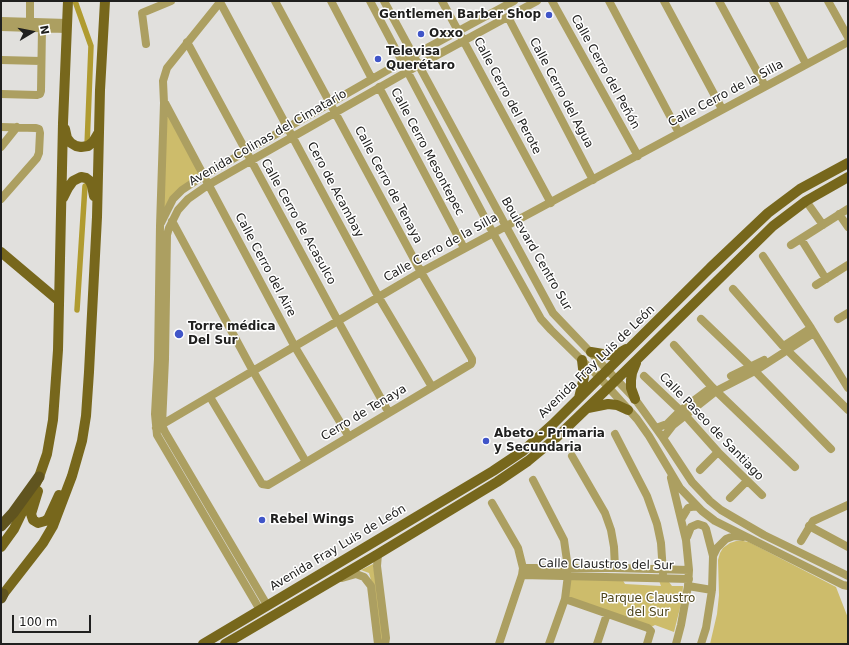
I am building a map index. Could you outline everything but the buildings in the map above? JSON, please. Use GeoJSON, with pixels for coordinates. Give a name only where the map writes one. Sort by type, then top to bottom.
{"type":"FeatureCollection","features":[{"type":"Feature","properties":{"kind":"highway"},"geometry":{"type":"LineString","coordinates":[[1,526],[13,513],[39,477]]}},
{"type":"Feature","properties":{"kind":"main road"},"geometry":{"type":"LineString","coordinates":[[1,547],[14,529],[39,477],[47,454],[53,420],[57,365],[63,123],[68,1]]}},
{"type":"Feature","properties":{"kind":"main road"},"geometry":{"type":"LineString","coordinates":[[2,596],[43,543],[60,509],[72,476],[82,441],[90,372],[104,1]]}},
{"type":"Feature","properties":{"kind":"main road"},"geometry":{"type":"LineString","coordinates":[[63,123],[67,138],[76,146],[88,146],[93,142],[99,132]]}},
{"type":"Feature","properties":{"kind":"main road","name":"Avenida Fray Luis de León"},"geometry":{"type":"LineString","coordinates":[[203,644],[499,467],[524,449],[553,424],[759,221],[792,195],[848,163]]}},
{"type":"Feature","properties":{"kind":"main road"},"geometry":{"type":"LineString","coordinates":[[848,170],[848,177]]}},
{"type":"Feature","properties":{"kind":"main road"},"geometry":{"type":"LineString","coordinates":[[61,202],[73,181],[81,177],[86,178],[90,181],[92,186],[97,217]]}},
{"type":"Feature","properties":{"kind":"main road","name":"Avenida Fray Luis de León"},"geometry":{"type":"LineString","coordinates":[[226,643],[333,581],[498,482],[528,462],[618,380],[773,226],[804,202],[848,177]]}},
{"type":"Feature","properties":{"kind":"main road"},"geometry":{"type":"LineString","coordinates":[[792,195],[800,194],[828,182],[833,181],[837,184]]}},
{"type":"Feature","properties":{"kind":"main road"},"geometry":{"type":"LineString","coordinates":[[1,252],[59,301]]}},
{"type":"Feature","properties":{"kind":"main road"},"geometry":{"type":"LineString","coordinates":[[38,283],[43,285],[52,284],[60,278]]}},
{"type":"Feature","properties":{"kind":"main road"},"geometry":{"type":"LineString","coordinates":[[591,352],[609,355],[619,353],[633,345]]}},
{"type":"Feature","properties":{"kind":"main road"},"geometry":{"type":"LineString","coordinates":[[635,399],[631,388],[632,372],[634,366],[642,356]]}},
{"type":"Feature","properties":{"kind":"main road"},"geometry":{"type":"LineString","coordinates":[[579,398],[584,377],[582,360]]}},
{"type":"Feature","properties":{"kind":"main road"},"geometry":{"type":"LineString","coordinates":[[587,409],[608,404],[617,405],[628,410]]}},
{"type":"Feature","properties":{"kind":"main road"},"geometry":{"type":"LineString","coordinates":[[39,477],[37,494],[31,514],[33,520],[38,523],[45,521],[48,518],[62,487],[72,476]]}},
{"type":"Feature","properties":{"kind":"main road"},"geometry":{"type":"LineString","coordinates":[[222,633],[226,643]]}},
{"type":"Feature","properties":{"kind":"street"},"geometry":{"type":"LineString","coordinates":[[30,1],[30,25]]}},
{"type":"Feature","properties":{"kind":"street"},"geometry":{"type":"LineString","coordinates":[[146,44],[142,13],[171,1]]}},
{"type":"Feature","properties":{"kind":"street"},"geometry":{"type":"LineString","coordinates":[[160,226],[164,75],[167,68],[187,42],[221,1]]}},
{"type":"Feature","properties":{"kind":"street","name":"Cero de Acambay"},"geometry":{"type":"LineString","coordinates":[[221,1],[378,296],[432,387]]}},
{"type":"Feature","properties":{"kind":"street","name":"Calle Cerro de Tenaya"},"geometry":{"type":"LineString","coordinates":[[274,1],[336,112],[421,272],[472,359],[472,362]]}},
{"type":"Feature","properties":{"kind":"street"},"geometry":{"type":"LineString","coordinates":[[331,1],[372,79]]}},
{"type":"Feature","properties":{"kind":"street"},"geometry":{"type":"LineString","coordinates":[[370,1],[493,233],[541,319],[609,387],[649,436],[680,488],[697,506],[715,521],[843,585],[848,586]]}},
{"type":"Feature","properties":{"kind":"street","name":"Boulevard Centro Sur"},"geometry":{"type":"LineString","coordinates":[[384,1],[553,313],[635,399],[700,492],[721,510],[764,535],[848,576]]}},
{"type":"Feature","properties":{"kind":"street","name":"Calle Cerro del Perote"},"geometry":{"type":"LineString","coordinates":[[442,1],[551,203]]}},
{"type":"Feature","properties":{"kind":"street","name":"Avenida Colinas del Cimatario"},"geometry":{"type":"LineString","coordinates":[[161,359],[160,226],[173,200],[182,190],[203,176],[402,61],[459,31],[499,4],[514,1]]}},
{"type":"Feature","properties":{"kind":"street","name":"Avenida Colinas del Cimatario"},"geometry":{"type":"LineString","coordinates":[[264,607],[165,432],[159,426],[155,414],[161,359],[167,235],[172,221],[178,210],[188,199],[208,185],[408,71],[508,17],[526,3],[537,1]]}},
{"type":"Feature","properties":{"kind":"street","name":"Calle Cerro del Peñón"},"geometry":{"type":"LineString","coordinates":[[552,1],[638,156]]}},
{"type":"Feature","properties":{"kind":"street"},"geometry":{"type":"LineString","coordinates":[[609,1],[679,133]]}},
{"type":"Feature","properties":{"kind":"street"},"geometry":{"type":"LineString","coordinates":[[664,1],[722,110]]}},
{"type":"Feature","properties":{"kind":"street"},"geometry":{"type":"LineString","coordinates":[[719,1],[765,86]]}},
{"type":"Feature","properties":{"kind":"street"},"geometry":{"type":"LineString","coordinates":[[773,1],[806,64]]}},
{"type":"Feature","properties":{"kind":"street"},"geometry":{"type":"LineString","coordinates":[[828,1],[848,38]]}},
{"type":"Feature","properties":{"kind":"street","name":"Calle Cerro del Agua"},"geometry":{"type":"LineString","coordinates":[[508,17],[593,180]]}},
{"type":"Feature","properties":{"kind":"street"},"geometry":{"type":"LineString","coordinates":[[1,21],[42,28],[67,26]]}},
{"type":"Feature","properties":{"kind":"street"},"geometry":{"type":"LineString","coordinates":[[1,27],[30,25],[67,26]]}},
{"type":"Feature","properties":{"kind":"street"},"geometry":{"type":"LineString","coordinates":[[1,94],[40,94],[42,28]]}},
{"type":"Feature","properties":{"kind":"street","name":"Calle Cerro de Acasulco"},"geometry":{"type":"LineString","coordinates":[[187,42],[250,161],[389,413]]}},
{"type":"Feature","properties":{"kind":"street","name":"Calle Cerro de la Silla"},"geometry":{"type":"LineString","coordinates":[[159,426],[378,296],[464,248],[551,203],[848,42]]}},
{"type":"Feature","properties":{"kind":"street"},"geometry":{"type":"LineString","coordinates":[[1,60],[41,61]]}},
{"type":"Feature","properties":{"kind":"street"},"geometry":{"type":"LineString","coordinates":[[359,86],[365,96]]}},
{"type":"Feature","properties":{"kind":"street","name":"Calle Cerro Mesontepec"},"geometry":{"type":"LineString","coordinates":[[380,88],[464,248]]}},
{"type":"Feature","properties":{"kind":"street","name":"Calle Cerro del Aire"},"geometry":{"type":"LineString","coordinates":[[164,103],[295,346],[349,437]]}},
{"type":"Feature","properties":{"kind":"street"},"geometry":{"type":"LineString","coordinates":[[1,127],[36,128],[39,129],[40,133],[39,153],[37,158],[1,199]]}},
{"type":"Feature","properties":{"kind":"street"},"geometry":{"type":"LineString","coordinates":[[1,147],[17,127]]}},
{"type":"Feature","properties":{"kind":"street"},"geometry":{"type":"LineString","coordinates":[[804,202],[821,226]]}},
{"type":"Feature","properties":{"kind":"street"},"geometry":{"type":"LineString","coordinates":[[791,245],[848,209]]}},
{"type":"Feature","properties":{"kind":"street"},"geometry":{"type":"LineString","coordinates":[[840,214],[848,227]]}},
{"type":"Feature","properties":{"kind":"street"},"geometry":{"type":"LineString","coordinates":[[172,221],[253,371],[306,462]]}},
{"type":"Feature","properties":{"kind":"street"},"geometry":{"type":"LineString","coordinates":[[801,239],[826,279]]}},
{"type":"Feature","properties":{"kind":"street"},"geometry":{"type":"LineString","coordinates":[[763,256],[848,388]]}},
{"type":"Feature","properties":{"kind":"street"},"geometry":{"type":"LineString","coordinates":[[816,285],[848,265]]}},
{"type":"Feature","properties":{"kind":"street"},"geometry":{"type":"LineString","coordinates":[[732,289],[785,348],[846,404]]}},
{"type":"Feature","properties":{"kind":"street"},"geometry":{"type":"LineString","coordinates":[[838,319],[848,313]]}},
{"type":"Feature","properties":{"kind":"street"},"geometry":{"type":"LineString","coordinates":[[701,319],[831,448]]}},
{"type":"Feature","properties":{"kind":"street"},"geometry":{"type":"LineString","coordinates":[[656,428],[667,424],[714,389],[753,369],[812,330]]}},
{"type":"Feature","properties":{"kind":"street"},"geometry":{"type":"LineString","coordinates":[[674,345],[714,389],[795,468]]}},
{"type":"Feature","properties":{"kind":"street","name":"Cerro de Tenaya"},"geometry":{"type":"LineString","coordinates":[[210,396],[262,484],[268,485],[472,362]]}},
{"type":"Feature","properties":{"kind":"street","name":"Calle Paseo de Santiago"},"geometry":{"type":"LineString","coordinates":[[644,376],[683,413],[718,452],[762,496]]}},
{"type":"Feature","properties":{"kind":"street"},"geometry":{"type":"LineString","coordinates":[[663,438],[683,413]]}},
{"type":"Feature","properties":{"kind":"street"},"geometry":{"type":"LineString","coordinates":[[615,434],[647,496],[657,524],[663,569],[662,578]]}},
{"type":"Feature","properties":{"kind":"street"},"geometry":{"type":"LineString","coordinates":[[700,470],[718,452]]}},
{"type":"Feature","properties":{"kind":"street"},"geometry":{"type":"LineString","coordinates":[[572,456],[604,513],[611,530],[614,547],[615,568]]}},
{"type":"Feature","properties":{"kind":"street"},"geometry":{"type":"LineString","coordinates":[[670,473],[682,518],[689,570],[682,625],[676,644]]}},
{"type":"Feature","properties":{"kind":"street"},"geometry":{"type":"LineString","coordinates":[[533,480],[564,540],[568,572],[565,599],[549,644]]}},
{"type":"Feature","properties":{"kind":"street"},"geometry":{"type":"LineString","coordinates":[[730,498],[747,481]]}},
{"type":"Feature","properties":{"kind":"street"},"geometry":{"type":"LineString","coordinates":[[492,503],[518,548],[523,571],[499,644]]}},
{"type":"Feature","properties":{"kind":"street"},"geometry":{"type":"LineString","coordinates":[[801,541],[809,526],[818,518],[848,505]]}},
{"type":"Feature","properties":{"kind":"street"},"geometry":{"type":"LineString","coordinates":[[682,518],[688,508],[697,506]]}},
{"type":"Feature","properties":{"kind":"street"},"geometry":{"type":"LineString","coordinates":[[686,540],[691,527],[698,524],[704,526],[713,556],[712,590],[706,628],[701,644]]}},
{"type":"Feature","properties":{"kind":"street"},"geometry":{"type":"LineString","coordinates":[[809,526],[848,547]]}},
{"type":"Feature","properties":{"kind":"street"},"geometry":{"type":"LineString","coordinates":[[713,556],[717,548],[726,539],[734,536],[749,538]]}},
{"type":"Feature","properties":{"kind":"street"},"geometry":{"type":"LineString","coordinates":[[378,554],[377,566],[386,638],[385,644]]}},
{"type":"Feature","properties":{"kind":"street","name":"Calle Claustros del Sur"},"geometry":{"type":"LineString","coordinates":[[590,572],[615,568],[689,570]]}},
{"type":"Feature","properties":{"kind":"street","name":"Calle Claustros del Sur"},"geometry":{"type":"LineString","coordinates":[[523,571],[590,572],[662,578],[688,583],[712,590]]}},
{"type":"Feature","properties":{"kind":"street"},"geometry":{"type":"LineString","coordinates":[[333,581],[356,574],[364,577],[368,581],[371,586],[378,644]]}},
{"type":"Feature","properties":{"kind":"street"},"geometry":{"type":"LineString","coordinates":[[565,599],[648,628],[650,634],[647,644]]}},
{"type":"Feature","properties":{"kind":"street"},"geometry":{"type":"LineString","coordinates":[[597,644],[607,614]]}},
{"type":"Feature","properties":{"kind":"green space"},"geometry":{"type":"Polygon","coordinates":[[[164,103],[203,176],[182,190],[160,226],[164,103]]]}},
{"type":"Feature","properties":{"kind":"green space"},"geometry":{"type":"Polygon","coordinates":[[[736,541],[749,542],[836,587],[848,618],[848,644],[710,644],[717,614],[719,595],[718,560],[723,548],[736,541]]]}},
{"type":"Feature","properties":{"kind":"green space"},"geometry":{"type":"Polygon","coordinates":[[[373,564],[385,637],[379,644],[373,587],[369,573],[361,570],[373,564]]]}},
{"type":"Feature","properties":{"kind":"green space","name":"Parque Claustro del Sur"},"geometry":{"type":"Polygon","coordinates":[[[568,575],[621,577],[625,584],[661,586],[658,578],[666,578],[672,586],[683,586],[682,600],[674,632],[655,625],[649,628],[565,599],[568,575]]]}},
{"type":"Feature","properties":{"kind":"waterway"},"geometry":{"type":"LineString","coordinates":[[75,1],[91,46],[87,146]]}},
{"type":"Feature","properties":{"kind":"waterway"},"geometry":{"type":"LineString","coordinates":[[77,310],[85,186]]}},
{"type":"Feature","properties":{"kind":"place","name":"Gentlemen Barber Shop"},"geometry":{"type":"Point","coordinates":[549,15]}},
{"type":"Feature","properties":{"kind":"place","name":"Oxxo"},"geometry":{"type":"Point","coordinates":[421,34]}},
{"type":"Feature","properties":{"kind":"place","name":"Televisa Querétaro"},"geometry":{"type":"Point","coordinates":[378,59]}},
{"type":"Feature","properties":{"kind":"place","name":"Torre médica Del Sur"},"geometry":{"type":"Point","coordinates":[179,334]}},
{"type":"Feature","properties":{"kind":"place","name":"Abeto - Primaria y Secundaria"},"geometry":{"type":"Point","coordinates":[486,441]}},
{"type":"Feature","properties":{"kind":"place","name":"Rebel Wings"},"geometry":{"type":"Point","coordinates":[262,520]}}]}
